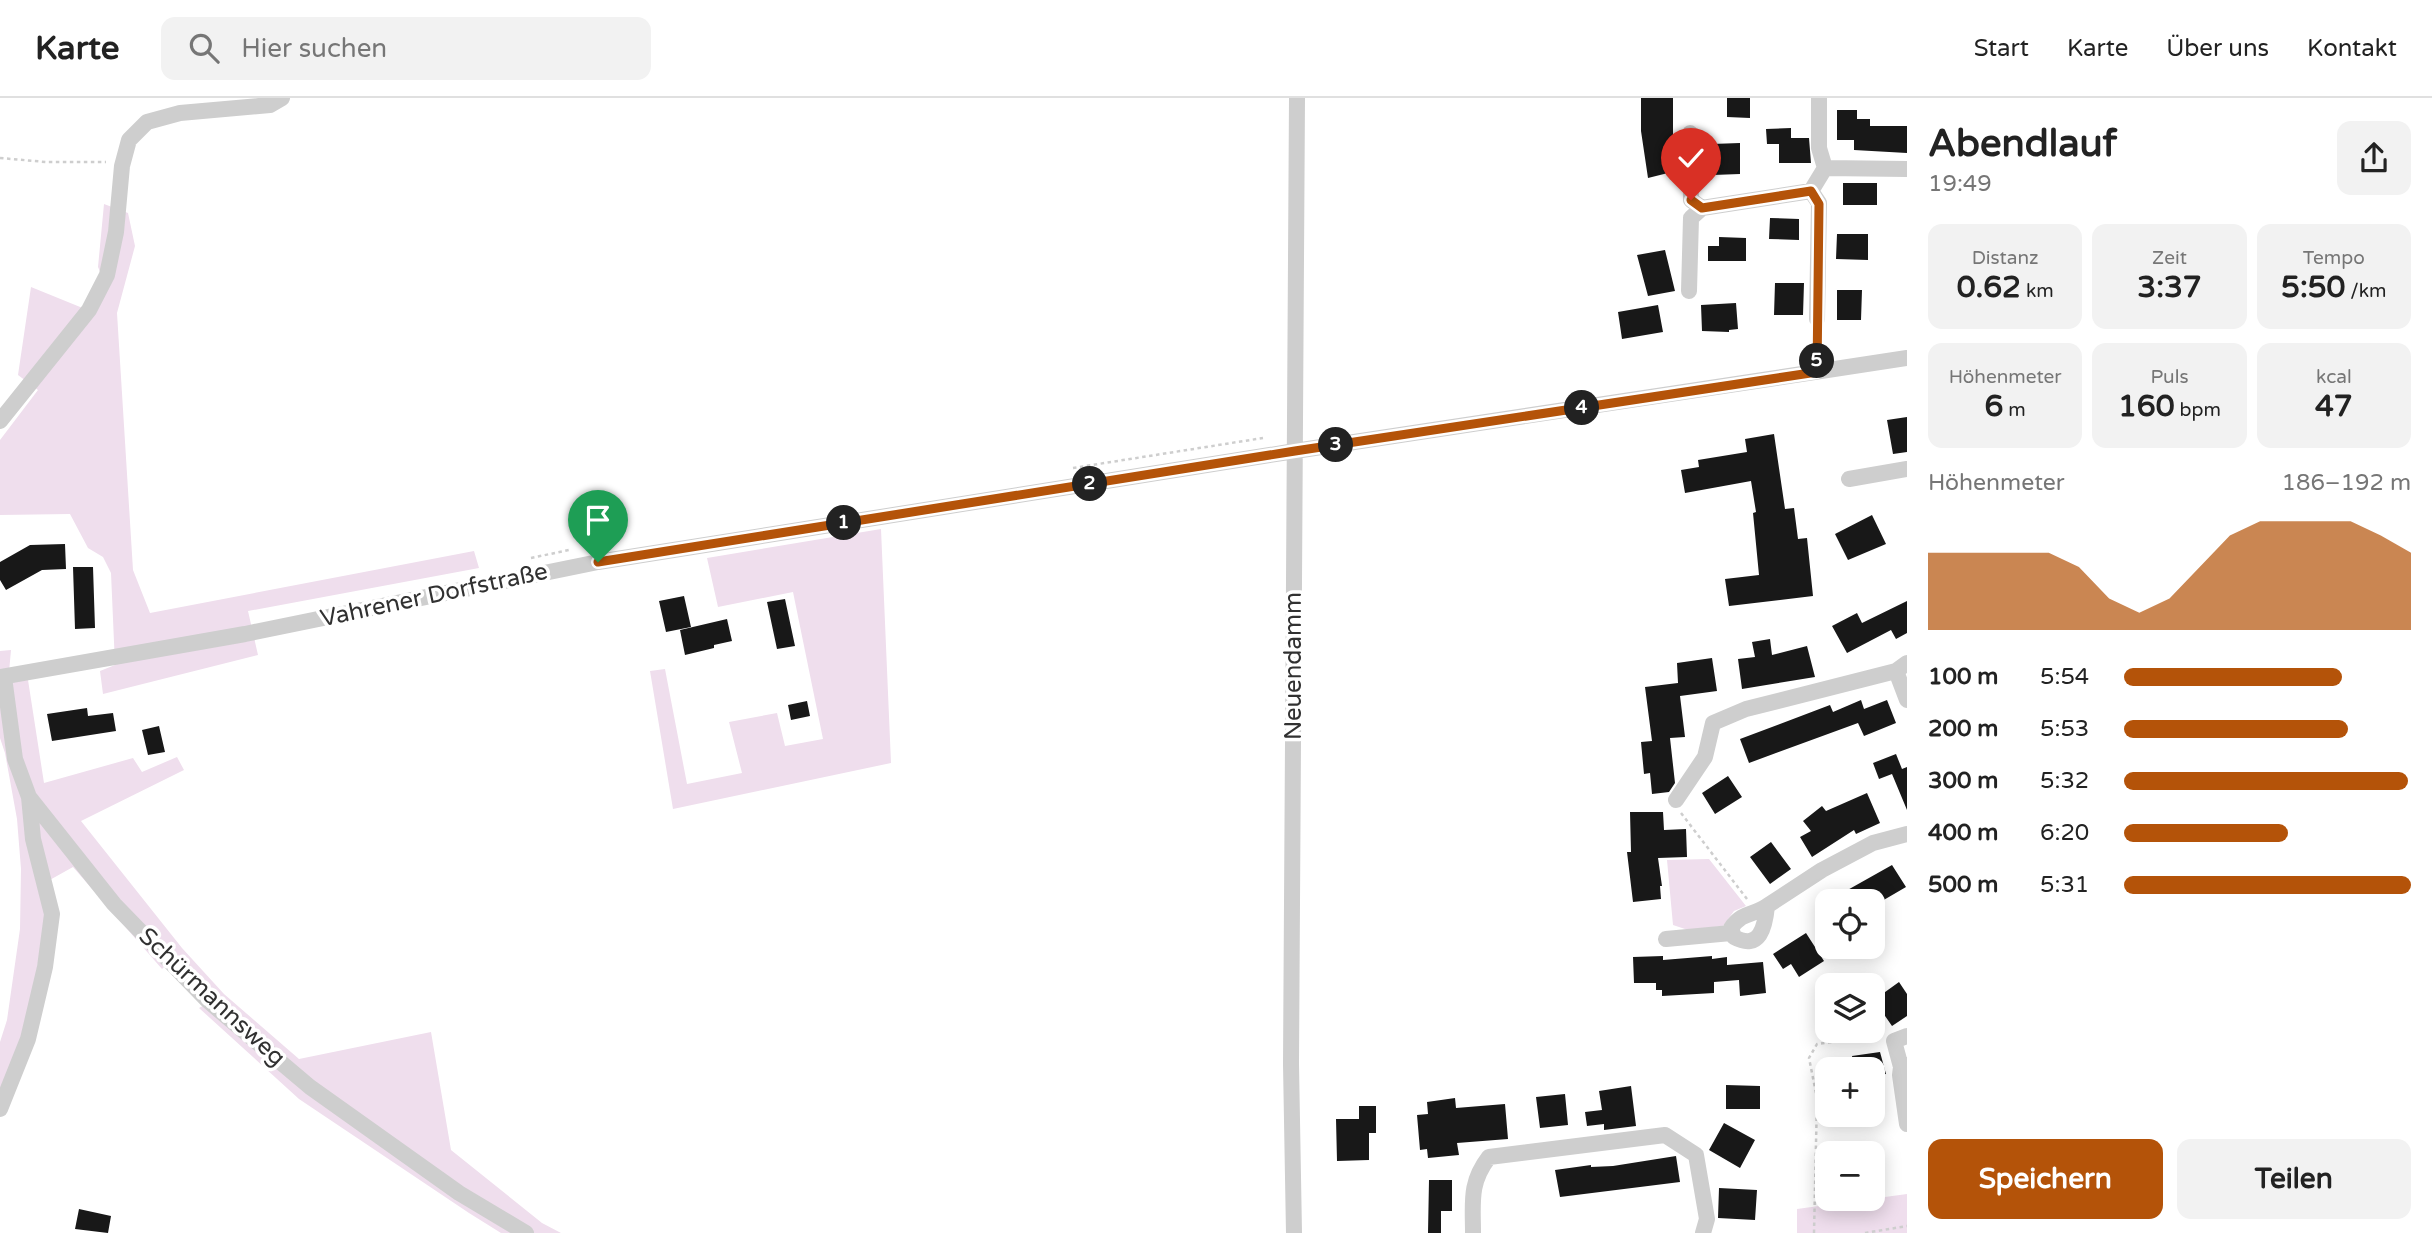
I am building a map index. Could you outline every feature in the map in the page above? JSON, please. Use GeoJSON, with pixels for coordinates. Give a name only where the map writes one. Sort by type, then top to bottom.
{"type":"FeatureCollection","features":[{"type":"Feature","properties":{"kind":"street"},"geometry":{"type":"LineString","coordinates":[[0,421],[89,310],[107,275],[116,232],[122,166],[130,139],[147,122],[180,113],[270,105],[282,98]]}},
{"type":"Feature","properties":{"kind":"street","name":"Neuendamm"},"geometry":{"type":"LineString","coordinates":[[1294,1233],[1291,1050],[1297,98]]}},
{"type":"Feature","properties":{"kind":"street"},"geometry":{"type":"LineString","coordinates":[[1689,292],[1691,218],[1702,208],[1811,191],[1825,168],[1819,148],[1819,98]]}},
{"type":"Feature","properties":{"kind":"street"},"geometry":{"type":"LineString","coordinates":[[1690,133],[1691,200],[1702,208]]}},
{"type":"Feature","properties":{"kind":"street"},"geometry":{"type":"LineString","coordinates":[[1825,168],[1907,169]]}},
{"type":"Feature","properties":{"kind":"street"},"geometry":{"type":"LineString","coordinates":[[1811,191],[1819,204],[1817,319]]}},
{"type":"Feature","properties":{"kind":"street","name":"Vahrener Dorfstraße"},"geometry":{"type":"LineString","coordinates":[[2,677],[244,634],[598,562],[1295,451],[1907,358]]}},
{"type":"Feature","properties":{"kind":"street"},"geometry":{"type":"LineString","coordinates":[[1849,479],[1907,469]]}},
{"type":"Feature","properties":{"kind":"street"},"geometry":{"type":"LineString","coordinates":[[1676,800],[1705,757],[1713,723],[1746,709],[1902,667],[1907,700]]}},
{"type":"Feature","properties":{"kind":"street","name":"Schürmannsweg"},"geometry":{"type":"LineString","coordinates":[[2,677],[15,759],[29,797],[114,904],[207,1000],[310,1087],[459,1193],[526,1233]]}},
{"type":"Feature","properties":{"kind":"street"},"geometry":{"type":"LineString","coordinates":[[0,1109],[28,1039],[45,967],[52,914],[33,839],[29,797]]}},
{"type":"Feature","properties":{"kind":"street"},"geometry":{"type":"LineString","coordinates":[[1762,909],[1763,930],[1757,938],[1752,942],[1743,942],[1734,937],[1731,928],[1744,915],[1762,909],[1822,870],[1873,843],[1907,834]]}},
{"type":"Feature","properties":{"kind":"street"},"geometry":{"type":"LineString","coordinates":[[1666,939],[1731,933]]}},
{"type":"Feature","properties":{"kind":"street"},"geometry":{"type":"LineString","coordinates":[[1901,1038],[1904,1066],[1900,1075],[1907,1124]]}},
{"type":"Feature","properties":{"kind":"street"},"geometry":{"type":"LineString","coordinates":[[1473,1233],[1473,1187],[1478,1171],[1489,1157],[1665,1135],[1696,1156],[1707,1219],[1703,1233]]}},
{"type":"Feature","properties":{"kind":"path"},"geometry":{"type":"LineString","coordinates":[[0,158],[46,162],[106,162],[122,166]]}},
{"type":"Feature","properties":{"kind":"path"},"geometry":{"type":"LineString","coordinates":[[1817,319],[1817,372]]}},
{"type":"Feature","properties":{"kind":"path"},"geometry":{"type":"LineString","coordinates":[[1676,800],[1680,811],[1762,909]]}},
{"type":"Feature","properties":{"kind":"path"},"geometry":{"type":"LineString","coordinates":[[1814,1233],[1817,1098],[1809,1058],[1812,1050],[1817,1044],[1881,1035],[1901,1038]]}},
{"type":"Feature","properties":{"kind":"path"},"geometry":{"type":"LineString","coordinates":[[1865,1233],[1907,1226]]}},
{"type":"Feature","properties":{"kind":"shaded area"},"geometry":{"type":"Polygon","coordinates":[[[104,204],[128,213],[135,246],[117,313],[133,570],[150,613],[474,551],[479,568],[248,611],[258,655],[103,694],[100,671],[115,665],[111,573],[103,557],[88,548],[70,514],[0,515],[0,440],[38,390],[18,375],[31,287],[90,311],[105,283],[98,267],[104,204]]]}},
{"type":"Feature","properties":{"kind":"shaded area"},"geometry":{"type":"Polygon","coordinates":[[[881,529],[891,763],[673,809],[650,671],[665,669],[687,784],[742,773],[729,722],[777,713],[785,746],[823,739],[793,592],[718,607],[707,558],[881,529]]]}},
{"type":"Feature","properties":{"kind":"shaded area"},"geometry":{"type":"Polygon","coordinates":[[[11,650],[9,672],[28,680],[44,783],[133,758],[142,772],[177,757],[184,770],[81,821],[182,948],[224,994],[299,1059],[431,1032],[451,1150],[542,1223],[561,1233],[501,1233],[299,1099],[199,1008],[212,1001],[173,958],[162,969],[73,867],[39,886],[46,917],[25,1037],[0,1095],[0,1042],[7,1020],[20,929],[21,869],[17,819],[0,738],[0,651],[11,650]]]}},
{"type":"Feature","properties":{"kind":"shaded area"},"geometry":{"type":"Polygon","coordinates":[[[1709,859],[1746,906],[1734,911],[1723,926],[1688,930],[1673,925],[1667,860],[1709,859]]]}},
{"type":"Feature","properties":{"kind":"shaded area"},"geometry":{"type":"Polygon","coordinates":[[[1907,1194],[1907,1233],[1797,1233],[1797,1209],[1815,1207],[1815,1211],[1885,1211],[1885,1197],[1907,1194]]]}},
{"type":"Feature","properties":{"kind":"building"},"geometry":{"type":"Polygon","coordinates":[[[1641,98],[1673,98],[1673,144],[1676,144],[1680,170],[1648,178],[1641,131],[1641,98]]]}},
{"type":"Feature","properties":{"kind":"building"},"geometry":{"type":"Polygon","coordinates":[[[1727,98],[1750,98],[1750,118],[1727,117],[1727,98]]]}},
{"type":"Feature","properties":{"kind":"building"},"geometry":{"type":"Polygon","coordinates":[[[1837,110],[1857,110],[1857,119],[1870,119],[1870,126],[1907,126],[1907,153],[1854,150],[1854,140],[1837,140],[1837,110]]]}},
{"type":"Feature","properties":{"kind":"building"},"geometry":{"type":"Polygon","coordinates":[[[1791,128],[1791,138],[1809,138],[1811,163],[1779,163],[1779,144],[1767,144],[1766,129],[1791,128]]]}},
{"type":"Feature","properties":{"kind":"building"},"geometry":{"type":"Polygon","coordinates":[[[1740,143],[1740,174],[1713,175],[1712,144],[1740,143]]]}},
{"type":"Feature","properties":{"kind":"building"},"geometry":{"type":"Polygon","coordinates":[[[1843,183],[1877,183],[1877,205],[1843,205],[1843,183]]]}},
{"type":"Feature","properties":{"kind":"building"},"geometry":{"type":"Polygon","coordinates":[[[1770,218],[1799,219],[1799,240],[1769,239],[1770,218]]]}},
{"type":"Feature","properties":{"kind":"building"},"geometry":{"type":"Polygon","coordinates":[[[1837,234],[1868,234],[1868,260],[1836,259],[1837,234]]]}},
{"type":"Feature","properties":{"kind":"building"},"geometry":{"type":"Polygon","coordinates":[[[1719,237],[1746,238],[1746,261],[1708,261],[1708,246],[1719,246],[1719,237]]]}},
{"type":"Feature","properties":{"kind":"building"},"geometry":{"type":"Polygon","coordinates":[[[1665,250],[1675,291],[1648,296],[1637,255],[1665,250]]]}},
{"type":"Feature","properties":{"kind":"building"},"geometry":{"type":"Polygon","coordinates":[[[1775,283],[1804,283],[1803,315],[1774,315],[1775,283]]]}},
{"type":"Feature","properties":{"kind":"building"},"geometry":{"type":"Polygon","coordinates":[[[1837,290],[1862,290],[1861,320],[1837,320],[1837,290]]]}},
{"type":"Feature","properties":{"kind":"building"},"geometry":{"type":"Polygon","coordinates":[[[1736,303],[1738,329],[1729,332],[1702,331],[1701,305],[1736,303]]]}},
{"type":"Feature","properties":{"kind":"building"},"geometry":{"type":"Polygon","coordinates":[[[1658,305],[1663,332],[1622,339],[1618,312],[1658,305]]]}},
{"type":"Feature","properties":{"kind":"building"},"geometry":{"type":"Polygon","coordinates":[[[1907,417],[1907,452],[1893,454],[1887,420],[1907,417]]]}},
{"type":"Feature","properties":{"kind":"building"},"geometry":{"type":"Polygon","coordinates":[[[1774,434],[1785,509],[1794,508],[1798,539],[1807,538],[1813,596],[1729,606],[1725,579],[1759,575],[1753,513],[1756,512],[1751,481],[1685,493],[1681,470],[1699,467],[1698,460],[1747,452],[1745,439],[1774,434]]]}},
{"type":"Feature","properties":{"kind":"building"},"geometry":{"type":"Polygon","coordinates":[[[1872,515],[1886,544],[1848,560],[1835,534],[1872,515]]]}},
{"type":"Feature","properties":{"kind":"building"},"geometry":{"type":"Polygon","coordinates":[[[65,544],[66,569],[42,570],[6,590],[0,580],[0,562],[30,545],[65,544]]]}},
{"type":"Feature","properties":{"kind":"building"},"geometry":{"type":"Polygon","coordinates":[[[73,567],[93,567],[95,628],[75,629],[73,567]]]}},
{"type":"Feature","properties":{"kind":"building"},"geometry":{"type":"Polygon","coordinates":[[[684,596],[691,627],[666,632],[659,601],[684,596]]]}},
{"type":"Feature","properties":{"kind":"building"},"geometry":{"type":"Polygon","coordinates":[[[785,599],[795,646],[777,649],[767,602],[785,599]]]}},
{"type":"Feature","properties":{"kind":"building"},"geometry":{"type":"Polygon","coordinates":[[[1907,601],[1907,633],[1896,639],[1891,630],[1847,653],[1832,626],[1857,613],[1862,623],[1907,601]]]}},
{"type":"Feature","properties":{"kind":"building"},"geometry":{"type":"Polygon","coordinates":[[[727,619],[732,641],[685,655],[680,630],[727,619]]]}},
{"type":"Feature","properties":{"kind":"building"},"geometry":{"type":"Polygon","coordinates":[[[1770,639],[1772,655],[1807,646],[1815,677],[1742,689],[1738,659],[1755,657],[1752,642],[1770,639]]]}},
{"type":"Feature","properties":{"kind":"building"},"geometry":{"type":"Polygon","coordinates":[[[1712,658],[1717,691],[1680,696],[1685,737],[1670,738],[1675,783],[1669,792],[1652,794],[1650,773],[1644,774],[1641,742],[1652,741],[1645,687],[1678,683],[1677,663],[1712,658]]]}},
{"type":"Feature","properties":{"kind":"building"},"geometry":{"type":"Polygon","coordinates":[[[1861,700],[1864,709],[1887,700],[1896,723],[1864,736],[1858,723],[1749,763],[1740,739],[1830,705],[1833,712],[1861,700]]]}},
{"type":"Feature","properties":{"kind":"building"},"geometry":{"type":"Polygon","coordinates":[[[807,701],[810,716],[791,720],[788,705],[807,701]]]}},
{"type":"Feature","properties":{"kind":"building"},"geometry":{"type":"Polygon","coordinates":[[[87,708],[88,716],[113,713],[116,731],[52,741],[47,714],[87,708]]]}},
{"type":"Feature","properties":{"kind":"building"},"geometry":{"type":"Polygon","coordinates":[[[159,726],[165,752],[148,755],[142,730],[159,726]]]}},
{"type":"Feature","properties":{"kind":"building"},"geometry":{"type":"Polygon","coordinates":[[[1896,754],[1902,769],[1907,767],[1907,810],[1892,774],[1879,779],[1873,763],[1896,754]]]}},
{"type":"Feature","properties":{"kind":"building"},"geometry":{"type":"Polygon","coordinates":[[[1728,776],[1742,797],[1715,814],[1702,793],[1728,776]]]}},
{"type":"Feature","properties":{"kind":"building"},"geometry":{"type":"Polygon","coordinates":[[[1867,793],[1880,823],[1856,834],[1854,830],[1812,857],[1800,837],[1811,831],[1803,821],[1822,806],[1826,811],[1867,793]]]}},
{"type":"Feature","properties":{"kind":"building"},"geometry":{"type":"Polygon","coordinates":[[[1630,812],[1663,812],[1664,830],[1686,829],[1687,857],[1658,858],[1661,899],[1633,902],[1627,852],[1631,852],[1630,812]]]}},
{"type":"Feature","properties":{"kind":"building"},"geometry":{"type":"Polygon","coordinates":[[[1771,842],[1791,869],[1770,884],[1750,857],[1771,842]]]}},
{"type":"Feature","properties":{"kind":"building"},"geometry":{"type":"Polygon","coordinates":[[[1892,865],[1906,887],[1885,899],[1885,889],[1849,889],[1892,865]]]}},
{"type":"Feature","properties":{"kind":"building"},"geometry":{"type":"Polygon","coordinates":[[[1806,933],[1815,947],[1815,959],[1824,961],[1799,977],[1791,964],[1783,969],[1773,954],[1806,933]]]}},
{"type":"Feature","properties":{"kind":"building"},"geometry":{"type":"Polygon","coordinates":[[[1663,956],[1663,960],[1727,957],[1727,965],[1763,962],[1766,993],[1740,996],[1739,980],[1714,982],[1714,993],[1662,996],[1662,990],[1656,990],[1656,983],[1634,983],[1633,957],[1663,956]]]}},
{"type":"Feature","properties":{"kind":"building"},"geometry":{"type":"Polygon","coordinates":[[[1899,982],[1907,994],[1907,1016],[1892,1026],[1885,1016],[1885,992],[1899,982]]]}},
{"type":"Feature","properties":{"kind":"building"},"geometry":{"type":"Polygon","coordinates":[[[1880,1052],[1881,1057],[1852,1057],[1880,1052]]]}},
{"type":"Feature","properties":{"kind":"building"},"geometry":{"type":"Polygon","coordinates":[[[1726,1085],[1760,1086],[1760,1109],[1726,1109],[1726,1085]]]}},
{"type":"Feature","properties":{"kind":"building"},"geometry":{"type":"Polygon","coordinates":[[[1631,1086],[1636,1126],[1604,1130],[1604,1124],[1587,1126],[1585,1112],[1602,1110],[1599,1091],[1631,1086]]]}},
{"type":"Feature","properties":{"kind":"building"},"geometry":{"type":"Polygon","coordinates":[[[1565,1094],[1568,1125],[1540,1128],[1536,1097],[1565,1094]]]}},
{"type":"Feature","properties":{"kind":"building"},"geometry":{"type":"Polygon","coordinates":[[[1455,1098],[1456,1108],[1505,1104],[1508,1139],[1457,1143],[1459,1155],[1428,1158],[1427,1149],[1420,1150],[1417,1115],[1428,1114],[1427,1102],[1455,1098]]]}},
{"type":"Feature","properties":{"kind":"building"},"geometry":{"type":"Polygon","coordinates":[[[1359,1106],[1376,1106],[1376,1133],[1369,1133],[1369,1160],[1337,1161],[1336,1119],[1359,1119],[1359,1106]]]}},
{"type":"Feature","properties":{"kind":"building"},"geometry":{"type":"Polygon","coordinates":[[[1724,1123],[1755,1140],[1740,1168],[1709,1150],[1724,1123]]]}},
{"type":"Feature","properties":{"kind":"building"},"geometry":{"type":"Polygon","coordinates":[[[1676,1156],[1680,1182],[1560,1197],[1555,1170],[1591,1165],[1613,1166],[1676,1156]]]}},
{"type":"Feature","properties":{"kind":"building"},"geometry":{"type":"Polygon","coordinates":[[[1429,1180],[1452,1180],[1452,1211],[1441,1211],[1441,1233],[1428,1233],[1429,1180]]]}},
{"type":"Feature","properties":{"kind":"building"},"geometry":{"type":"Polygon","coordinates":[[[1719,1188],[1757,1190],[1755,1220],[1718,1218],[1719,1188]]]}},
{"type":"Feature","properties":{"kind":"building"},"geometry":{"type":"Polygon","coordinates":[[[79,1209],[111,1216],[108,1233],[75,1229],[79,1209]]]}},
{"type":"Feature","properties":{"kind":"route"},"geometry":{"type":"LineString","coordinates":[[598,562],[1295,451],[1817,372],[1819,204],[1811,191],[1702,208],[1691,200]]}}]}
